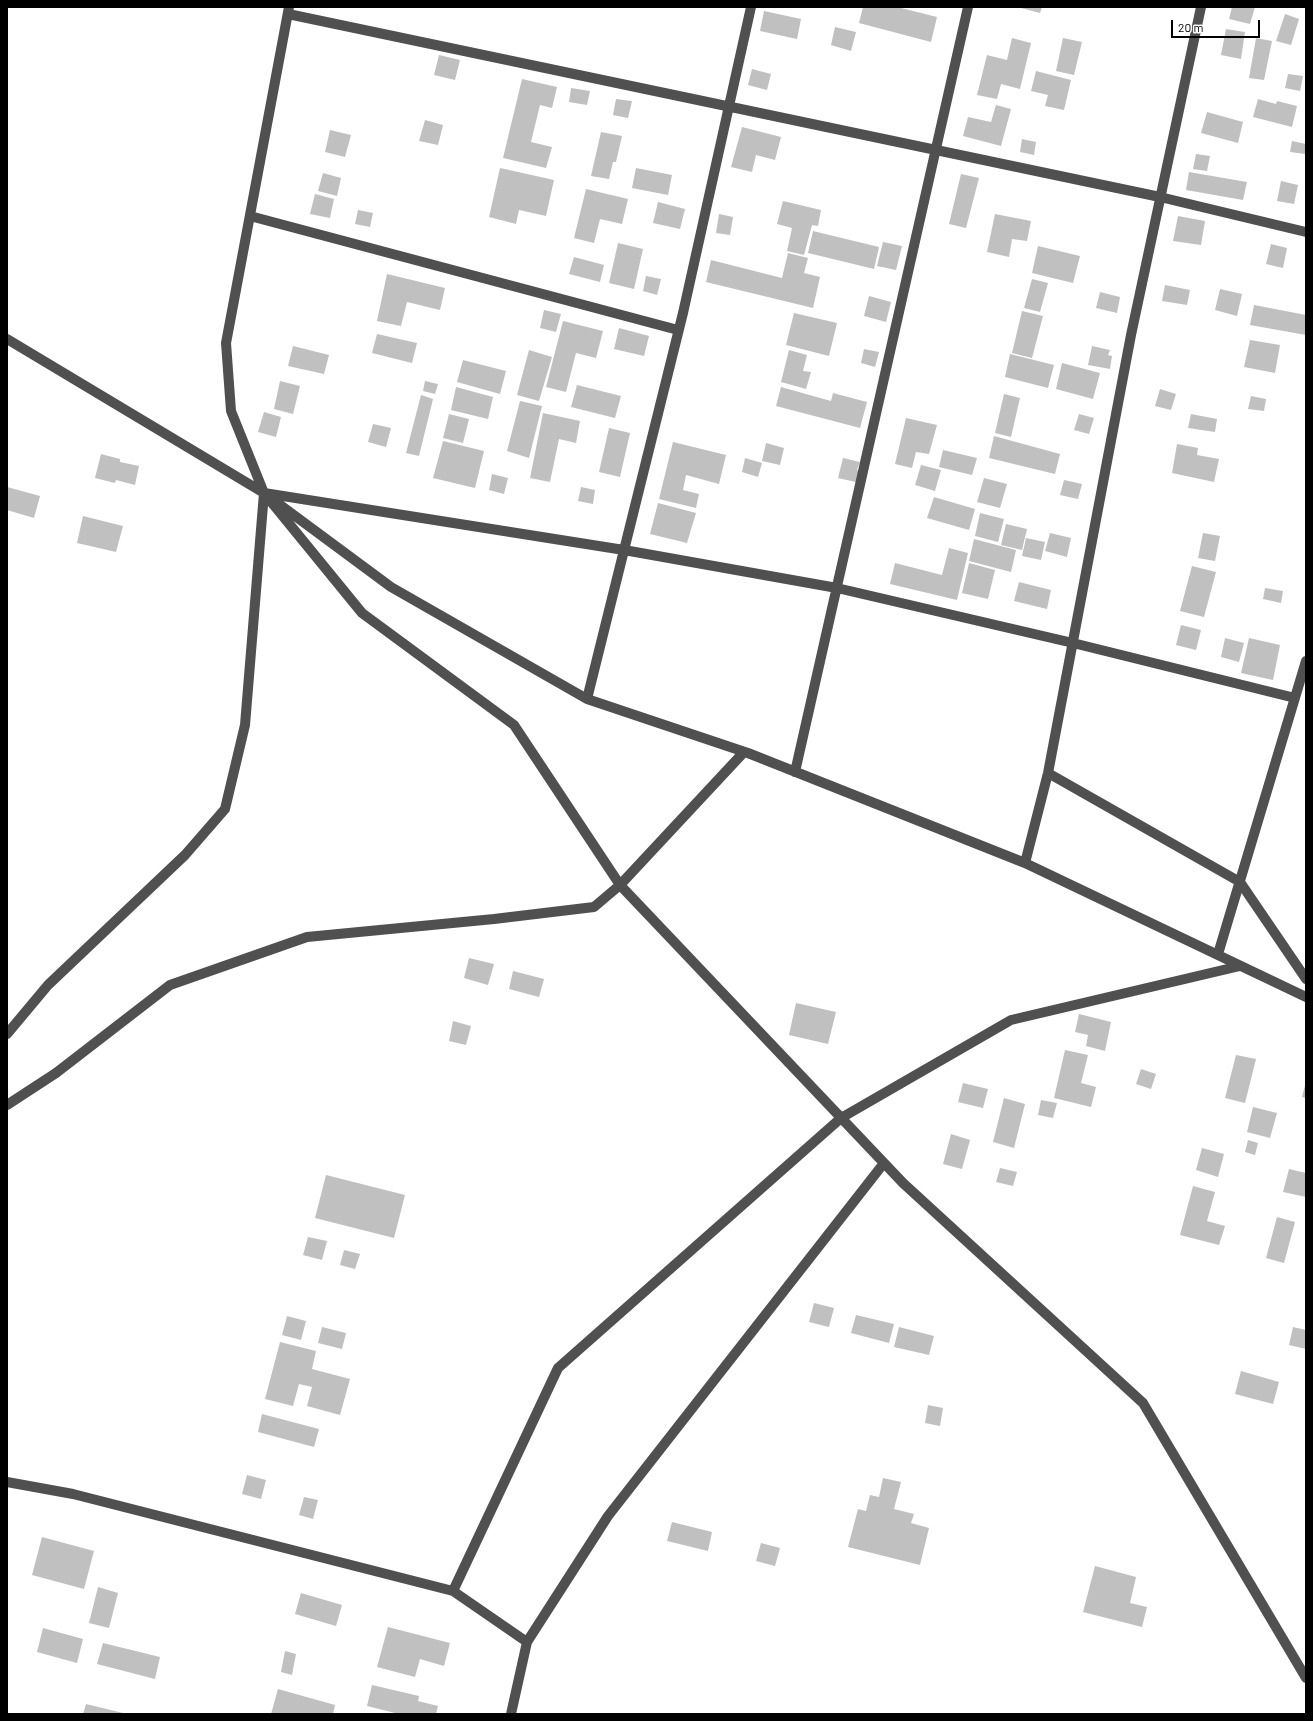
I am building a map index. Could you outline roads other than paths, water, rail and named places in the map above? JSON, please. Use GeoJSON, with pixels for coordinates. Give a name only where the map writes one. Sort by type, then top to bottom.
{"type":"FeatureCollection","features":[{"type":"Feature","properties":{"kind":"street"},"geometry":{"type":"LineString","coordinates":[[587,699],[678,330],[752,7]]}},
{"type":"Feature","properties":{"kind":"street"},"geometry":{"type":"LineString","coordinates":[[795,772],[968,7]]}},
{"type":"Feature","properties":{"kind":"street"},"geometry":{"type":"LineString","coordinates":[[1025,862],[1048,773],[1131,335],[1201,7]]}},
{"type":"Feature","properties":{"kind":"street"},"geometry":{"type":"LineString","coordinates":[[1306,232],[1160,197],[729,107],[289,11],[226,343],[231,411],[264,493],[362,613],[514,725],[620,885],[903,1183],[1143,1403],[1306,1678]]}},
{"type":"Feature","properties":{"kind":"street"},"geometry":{"type":"LineString","coordinates":[[250,216],[678,330]]}},
{"type":"Feature","properties":{"kind":"street"},"geometry":{"type":"LineString","coordinates":[[7,339],[264,493],[391,587],[587,699],[744,752],[1025,862],[1306,997]]}},
{"type":"Feature","properties":{"kind":"street"},"geometry":{"type":"LineString","coordinates":[[264,493],[624,550],[837,588],[1073,643],[1295,698]]}},
{"type":"Feature","properties":{"kind":"street"},"geometry":{"type":"LineString","coordinates":[[7,1034],[48,985],[185,854],[225,810],[245,725],[264,493]]}},
{"type":"Feature","properties":{"kind":"street"},"geometry":{"type":"LineString","coordinates":[[1218,954],[1295,698],[1303,680],[1306,662]]}},
{"type":"Feature","properties":{"kind":"street"},"geometry":{"type":"LineString","coordinates":[[7,1105],[56,1073],[170,985],[307,937],[494,919],[594,907],[620,885],[744,752]]}},
{"type":"Feature","properties":{"kind":"street"},"geometry":{"type":"LineString","coordinates":[[1048,773],[1240,882],[1306,979]]}},
{"type":"Feature","properties":{"kind":"street"},"geometry":{"type":"LineString","coordinates":[[453,1591],[558,1368],[841,1118],[1011,1020],[1240,966]]}},
{"type":"Feature","properties":{"kind":"street"},"geometry":{"type":"LineString","coordinates":[[511,1714],[527,1642],[608,1516],[884,1163]]}},
{"type":"Feature","properties":{"kind":"street"},"geometry":{"type":"LineString","coordinates":[[7,1482],[73,1494],[453,1591],[527,1642]]}}]}
